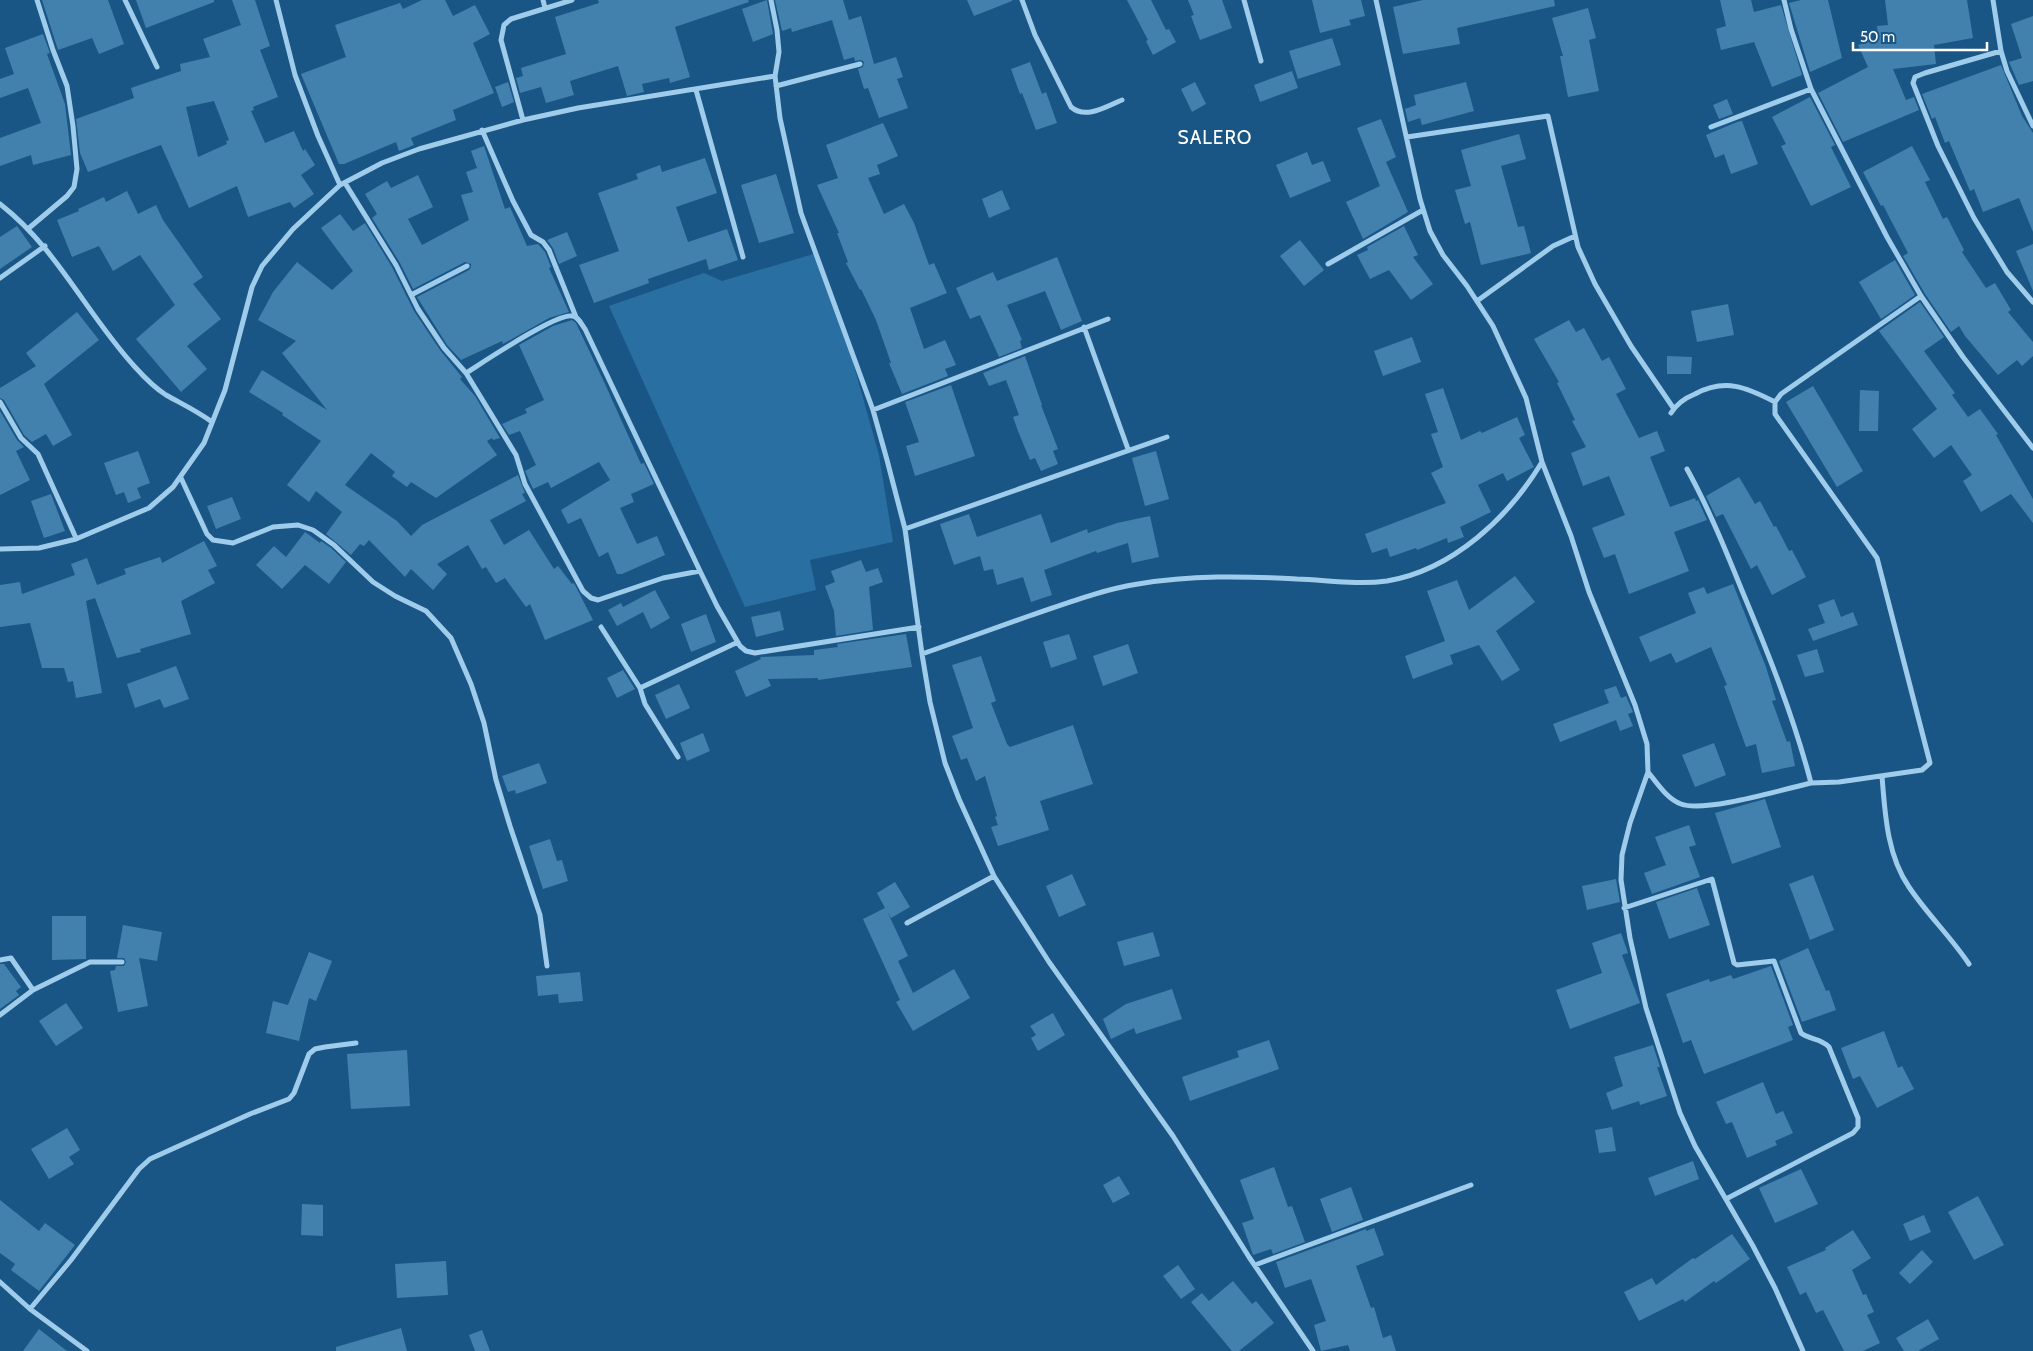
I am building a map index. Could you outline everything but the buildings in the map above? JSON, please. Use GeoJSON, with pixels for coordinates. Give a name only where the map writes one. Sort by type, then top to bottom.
{"type":"FeatureCollection","features":[{"type":"Feature","properties":{"kind":"street"},"geometry":{"type":"LineString","coordinates":[[29,228],[67,196],[74,186],[77,170],[67,86],[37,0]]}},
{"type":"Feature","properties":{"kind":"street"},"geometry":{"type":"LineString","coordinates":[[125,0],[157,66]]}},
{"type":"Feature","properties":{"kind":"street"},"geometry":{"type":"LineString","coordinates":[[276,0],[295,75],[318,136],[342,184],[396,265],[418,309],[444,348],[466,373],[516,455],[525,484],[583,590],[598,600],[663,578],[700,571]]}},
{"type":"Feature","properties":{"kind":"street"},"geometry":{"type":"LineString","coordinates":[[543,0],[546,8]]}},
{"type":"Feature","properties":{"kind":"street"},"geometry":{"type":"LineString","coordinates":[[523,120],[501,40],[504,25],[510,19],[572,0]]}},
{"type":"Feature","properties":{"kind":"street"},"geometry":{"type":"LineString","coordinates":[[771,0],[779,52],[775,76],[780,118],[801,213],[873,410],[904,529],[930,702],[945,763],[959,799],[994,876],[1049,962],[1173,1136],[1255,1266],[1313,1351]]}},
{"type":"Feature","properties":{"kind":"street"},"geometry":{"type":"LineString","coordinates":[[1022,0],[1035,35],[1071,107],[1076,112],[1091,112],[1122,100]]}},
{"type":"Feature","properties":{"kind":"street"},"geometry":{"type":"LineString","coordinates":[[1244,0],[1261,61]]}},
{"type":"Feature","properties":{"kind":"street"},"geometry":{"type":"LineString","coordinates":[[1376,0],[1423,210],[1430,231],[1443,255],[1493,326],[1526,398],[1542,462],[1571,536],[1589,592],[1635,705],[1647,744],[1648,772],[1630,824],[1622,855],[1621,880],[1624,908],[1646,1008],[1680,1113],[1695,1146],[1775,1288],[1803,1351]]}},
{"type":"Feature","properties":{"kind":"street"},"geometry":{"type":"LineString","coordinates":[[1784,0],[1791,29],[1811,89],[1883,229],[1921,296],[1963,357],[2033,448]]}},
{"type":"Feature","properties":{"kind":"street"},"geometry":{"type":"LineString","coordinates":[[1992,0],[2001,51],[2033,126]]}},
{"type":"Feature","properties":{"kind":"street"},"geometry":{"type":"LineString","coordinates":[[2001,51],[1925,73],[1915,77],[1913,83],[1938,146],[1974,218],[2007,272],[2031,295],[2033,302]]}},
{"type":"Feature","properties":{"kind":"street"},"geometry":{"type":"LineString","coordinates":[[776,86],[860,64]]}},
{"type":"Feature","properties":{"kind":"street"},"geometry":{"type":"LineString","coordinates":[[0,550],[39,548],[76,538],[149,508],[181,478],[204,443],[225,390],[252,287],[262,266],[293,229],[342,184],[382,163],[400,156],[482,130],[578,108],[775,76]]}},
{"type":"Feature","properties":{"kind":"street"},"geometry":{"type":"LineString","coordinates":[[1711,127],[1811,89]]}},
{"type":"Feature","properties":{"kind":"street"},"geometry":{"type":"LineString","coordinates":[[696,90],[743,257]]}},
{"type":"Feature","properties":{"kind":"street"},"geometry":{"type":"LineString","coordinates":[[1407,137],[1548,116],[1578,247],[1595,284],[1672,411],[1687,398],[1706,388],[1719,384],[1749,388],[1775,402]]}},
{"type":"Feature","properties":{"kind":"street"},"geometry":{"type":"LineString","coordinates":[[482,130],[513,200],[531,235],[543,242],[549,250],[576,318],[585,329],[717,606],[738,642],[746,651],[755,653],[918,626]]}},
{"type":"Feature","properties":{"kind":"street"},"geometry":{"type":"LineString","coordinates":[[0,204],[29,228],[45,246],[89,308],[135,366],[166,395],[194,409],[212,422]]}},
{"type":"Feature","properties":{"kind":"street"},"geometry":{"type":"LineString","coordinates":[[1328,264],[1423,210]]}},
{"type":"Feature","properties":{"kind":"street"},"geometry":{"type":"LineString","coordinates":[[1477,301],[1554,246],[1575,236]]}},
{"type":"Feature","properties":{"kind":"street"},"geometry":{"type":"LineString","coordinates":[[0,278],[45,246]]}},
{"type":"Feature","properties":{"kind":"street"},"geometry":{"type":"LineString","coordinates":[[412,295],[467,266]]}},
{"type":"Feature","properties":{"kind":"street"},"geometry":{"type":"LineString","coordinates":[[1648,772],[1672,798],[1682,804],[1695,806],[1719,804],[1811,783],[1839,782],[1922,770],[1930,763],[1876,558],[1775,414],[1775,402],[1781,394],[1921,296]]}},
{"type":"Feature","properties":{"kind":"street"},"geometry":{"type":"LineString","coordinates":[[466,373],[506,346],[533,332],[566,316],[576,318]]}},
{"type":"Feature","properties":{"kind":"street"},"geometry":{"type":"LineString","coordinates":[[873,410],[1108,318]]}},
{"type":"Feature","properties":{"kind":"street"},"geometry":{"type":"LineString","coordinates":[[1084,328],[1128,450]]}},
{"type":"Feature","properties":{"kind":"street"},"geometry":{"type":"LineString","coordinates":[[0,402],[21,438],[38,454],[76,538]]}},
{"type":"Feature","properties":{"kind":"street"},"geometry":{"type":"LineString","coordinates":[[904,529],[1167,437]]}},
{"type":"Feature","properties":{"kind":"street"},"geometry":{"type":"LineString","coordinates":[[922,654],[1091,594],[1138,584],[1201,577],[1298,578],[1357,583],[1388,580],[1412,573],[1433,566],[1466,548],[1530,483],[1542,462]]}},
{"type":"Feature","properties":{"kind":"street"},"geometry":{"type":"LineString","coordinates":[[1687,469],[1709,510],[1755,620],[1794,720],[1811,783]]}},
{"type":"Feature","properties":{"kind":"street"},"geometry":{"type":"LineString","coordinates":[[181,478],[207,534],[214,540],[233,543],[273,527],[298,525],[313,530],[334,545],[373,582],[395,596],[426,611],[451,638],[471,684],[484,722],[496,780],[540,915],[547,966]]}},
{"type":"Feature","properties":{"kind":"street"},"geometry":{"type":"LineString","coordinates":[[601,627],[640,688],[644,704],[678,757]]}},
{"type":"Feature","properties":{"kind":"street"},"geometry":{"type":"LineString","coordinates":[[640,688],[738,642]]}},
{"type":"Feature","properties":{"kind":"street"},"geometry":{"type":"LineString","coordinates":[[1882,776],[1885,819],[1892,850],[1908,886],[1969,964]]}},
{"type":"Feature","properties":{"kind":"street"},"geometry":{"type":"LineString","coordinates":[[907,923],[994,876]]}},
{"type":"Feature","properties":{"kind":"street"},"geometry":{"type":"LineString","coordinates":[[1624,908],[1712,879],[1734,963],[1737,965],[1774,961],[1801,1033],[1822,1040],[1829,1047],[1858,1118],[1858,1127],[1853,1133],[1726,1199]]}},
{"type":"Feature","properties":{"kind":"street"},"geometry":{"type":"LineString","coordinates":[[0,960],[11,958],[33,990]]}},
{"type":"Feature","properties":{"kind":"street"},"geometry":{"type":"LineString","coordinates":[[0,1015],[33,990],[90,962],[122,962]]}},
{"type":"Feature","properties":{"kind":"street"},"geometry":{"type":"LineString","coordinates":[[30,1308],[71,1260],[132,1178],[150,1159],[289,1098],[294,1093],[309,1054],[315,1049],[356,1043]]}},
{"type":"Feature","properties":{"kind":"street"},"geometry":{"type":"LineString","coordinates":[[1255,1266],[1471,1185]]}},
{"type":"Feature","properties":{"kind":"street"},"geometry":{"type":"LineString","coordinates":[[0,1282],[30,1308],[87,1351]]}},
{"type":"Feature","properties":{"kind":"shaded area"},"geometry":{"type":"Polygon","coordinates":[[[817,253],[847,341],[879,455],[893,542],[810,560],[816,590],[745,607],[609,306],[704,273],[722,281],[817,253]]]}},
{"type":"Feature","properties":{"kind":"district","name":"SALERO"},"geometry":{"type":"Point","coordinates":[1215,137]}}]}
